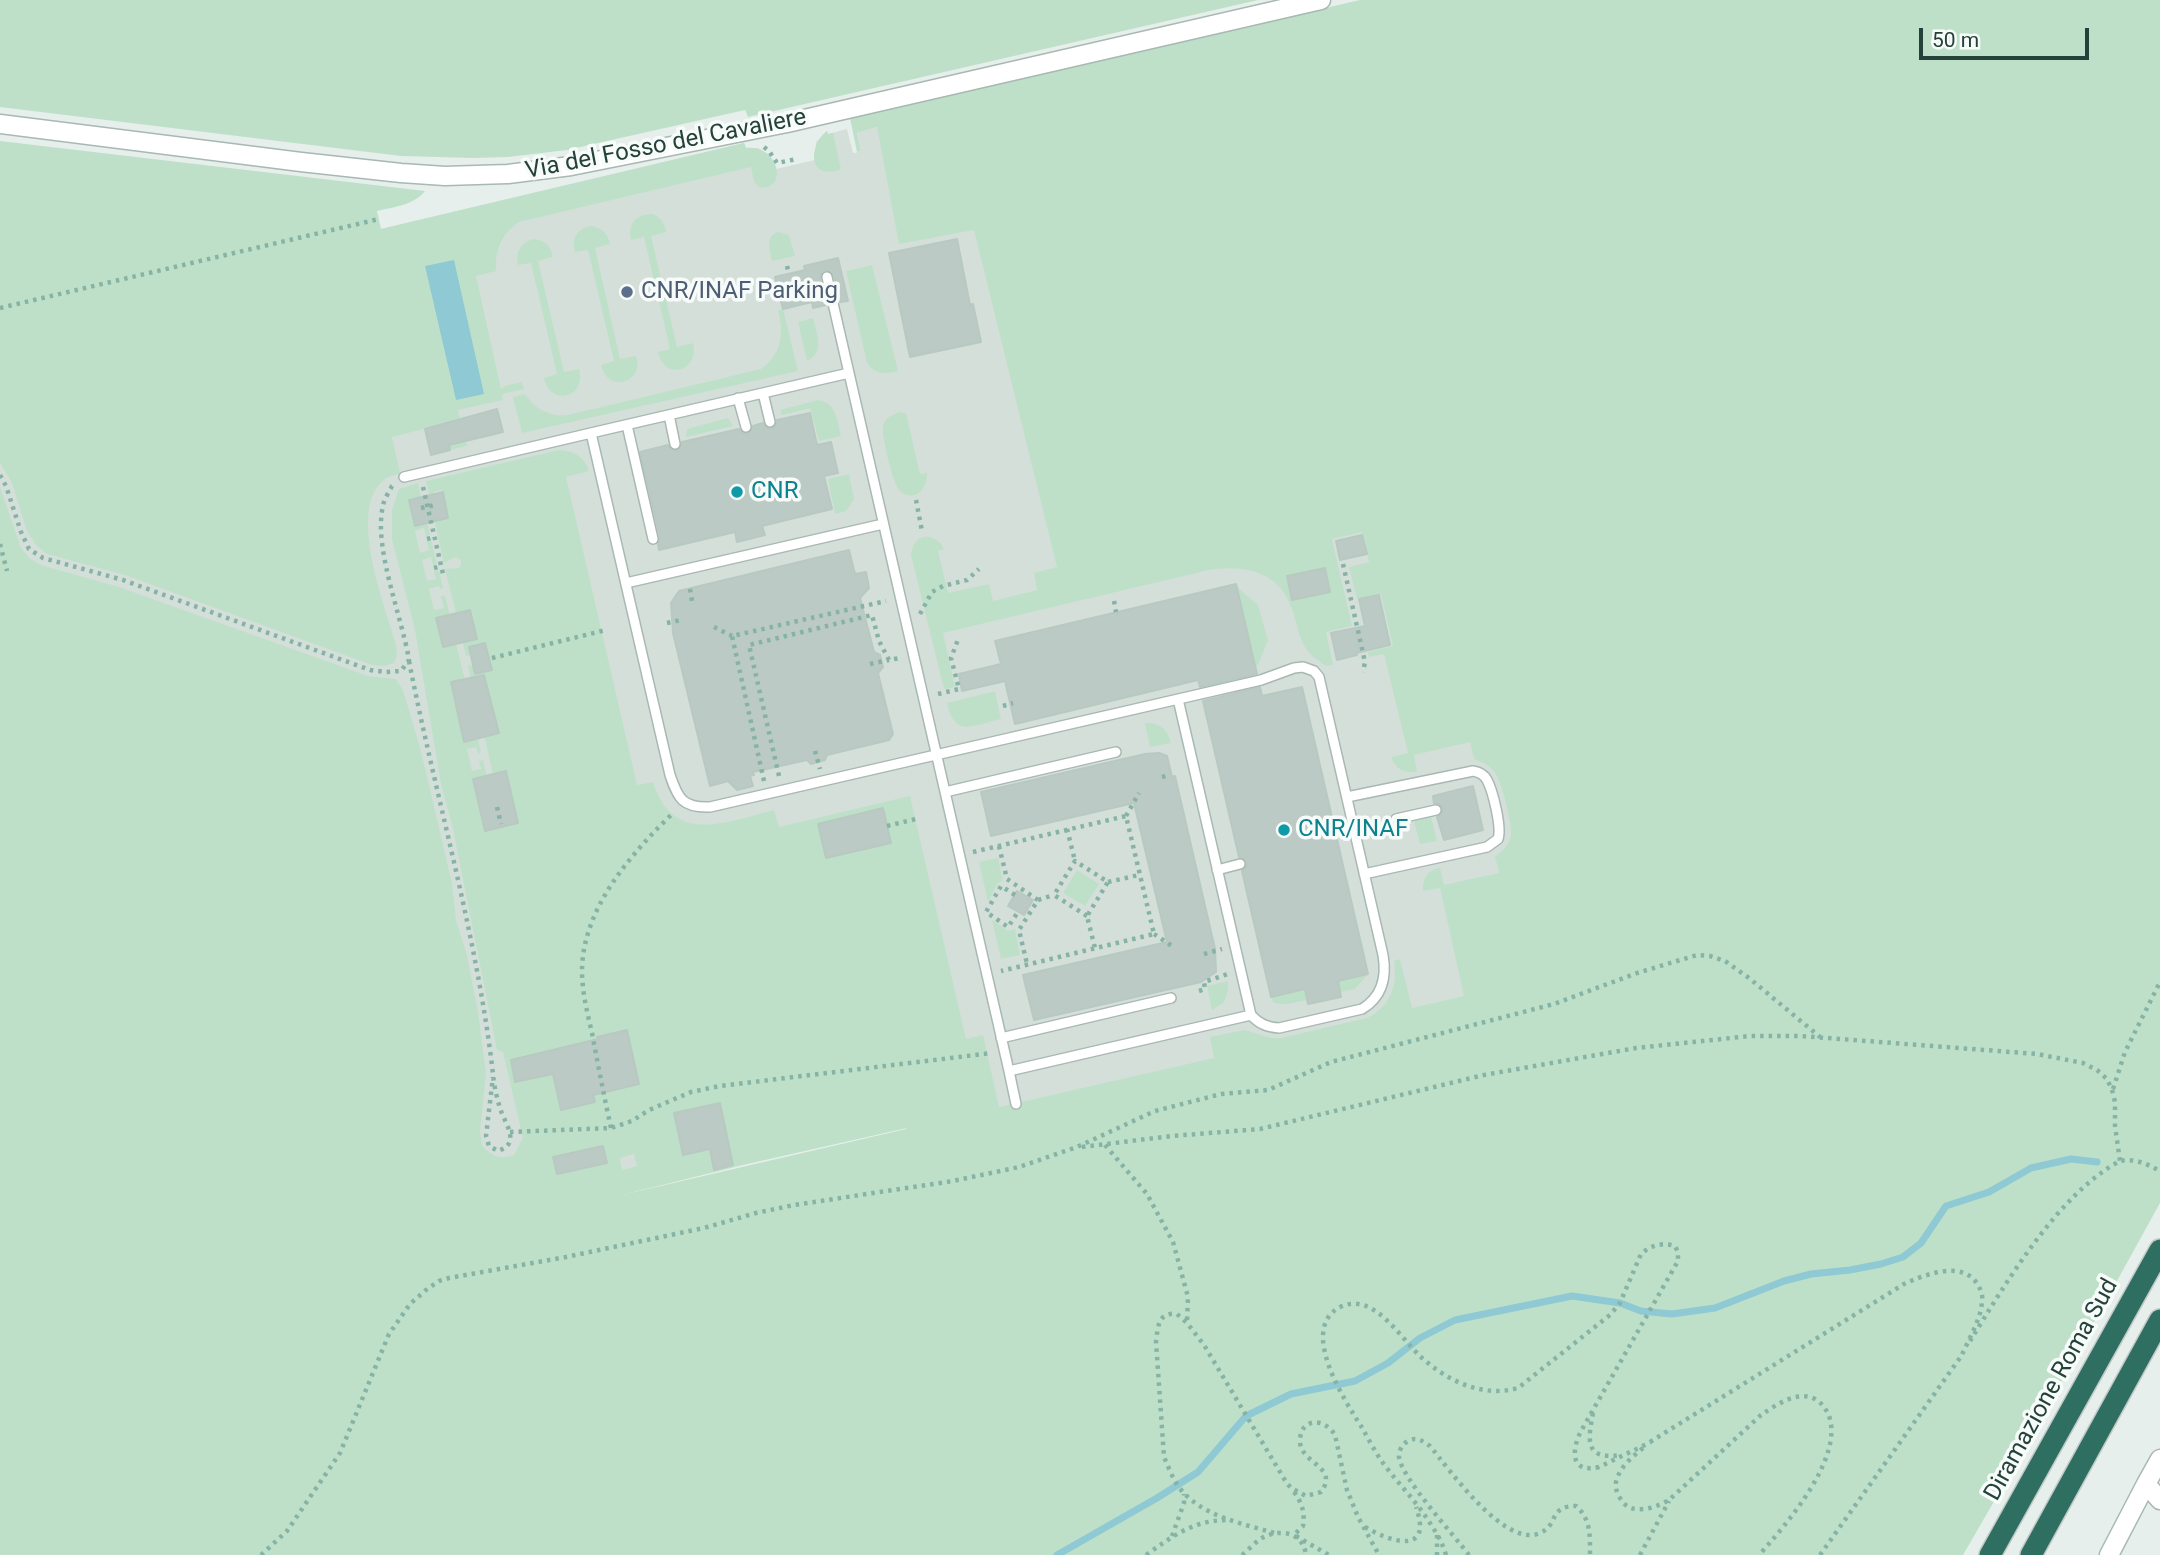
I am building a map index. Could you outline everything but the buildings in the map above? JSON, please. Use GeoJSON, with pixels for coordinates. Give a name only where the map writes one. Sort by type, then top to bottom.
{"type":"FeatureCollection","features":[{"type":"Feature","properties":{"kind":"highway","name":"Diramazione Roma Sud"},"geometry":{"type":"LineString","coordinates":[[1990,1555],[2160,1250]]}},
{"type":"Feature","properties":{"kind":"highway"},"geometry":{"type":"LineString","coordinates":[[2031,1555],[2160,1320]]}},
{"type":"Feature","properties":{"kind":"street","name":"Via del Fosso del Cavaliere"},"geometry":{"type":"LineString","coordinates":[[0,124],[302,162],[445,176],[533,172],[745,131],[1321,0]]}},
{"type":"Feature","properties":{"kind":"street"},"geometry":{"type":"LineString","coordinates":[[2109,1555],[2160,1459]]}},
{"type":"Feature","properties":{"kind":"street"},"geometry":{"type":"LineString","coordinates":[[2146,1484],[2160,1500]]}},
{"type":"Feature","properties":{"kind":"lane"},"geometry":{"type":"LineString","coordinates":[[827,277],[1016,1104]]}},
{"type":"Feature","properties":{"kind":"lane"},"geometry":{"type":"LineString","coordinates":[[404,477],[849,373]]}},
{"type":"Feature","properties":{"kind":"lane"},"geometry":{"type":"LineString","coordinates":[[763,393],[770,422]]}},
{"type":"Feature","properties":{"kind":"lane"},"geometry":{"type":"LineString","coordinates":[[738,398],[746,428]]}},
{"type":"Feature","properties":{"kind":"lane"},"geometry":{"type":"LineString","coordinates":[[669,415],[675,444]]}},
{"type":"Feature","properties":{"kind":"lane"},"geometry":{"type":"LineString","coordinates":[[627,425],[653,540]]}},
{"type":"Feature","properties":{"kind":"lane"},"geometry":{"type":"LineString","coordinates":[[591,433],[670,775],[676,793],[686,803],[698,807],[710,807],[1178,699],[1261,681],[1294,668],[1303,667],[1314,671],[1319,677],[1385,970],[1384,982],[1371,1003],[1362,1009],[1279,1028],[1258,1023],[1251,1015],[1178,699]]}},
{"type":"Feature","properties":{"kind":"lane"},"geometry":{"type":"LineString","coordinates":[[626,583],[883,524]]}},
{"type":"Feature","properties":{"kind":"lane"},"geometry":{"type":"LineString","coordinates":[[944,792],[1116,752]]}},
{"type":"Feature","properties":{"kind":"lane"},"geometry":{"type":"LineString","coordinates":[[1347,797],[1479,772],[1488,781],[1500,826],[1498,839],[1488,847],[1364,874]]}},
{"type":"Feature","properties":{"kind":"lane"},"geometry":{"type":"LineString","coordinates":[[1396,818],[1436,810]]}},
{"type":"Feature","properties":{"kind":"lane"},"geometry":{"type":"LineString","coordinates":[[1217,870],[1240,864]]}},
{"type":"Feature","properties":{"kind":"lane"},"geometry":{"type":"LineString","coordinates":[[1001,1038],[1171,998]]}},
{"type":"Feature","properties":{"kind":"lane"},"geometry":{"type":"LineString","coordinates":[[1009,1071],[1251,1015]]}},
{"type":"Feature","properties":{"kind":"path"},"geometry":{"type":"LineString","coordinates":[[745,131],[747,145],[758,145],[769,151],[777,163],[797,159]]}},
{"type":"Feature","properties":{"kind":"path"},"geometry":{"type":"LineString","coordinates":[[0,308],[379,219]]}},
{"type":"Feature","properties":{"kind":"path"},"geometry":{"type":"LineString","coordinates":[[787,266],[789,274]]}},
{"type":"Feature","properties":{"kind":"path"},"geometry":{"type":"LineString","coordinates":[[420,473],[443,574]]}},
{"type":"Feature","properties":{"kind":"path"},"geometry":{"type":"LineString","coordinates":[[0,475],[20,532],[29,549],[43,558],[123,580],[370,670],[401,671],[409,660]]}},
{"type":"Feature","properties":{"kind":"path"},"geometry":{"type":"LineString","coordinates":[[404,477],[392,486],[383,506],[382,534],[388,573],[405,637],[468,932],[490,1047],[493,1077],[500,1109],[510,1132],[510,1142],[498,1151],[489,1146],[486,1136],[493,1077]]}},
{"type":"Feature","properties":{"kind":"path"},"geometry":{"type":"LineString","coordinates":[[916,500],[922,531]]}},
{"type":"Feature","properties":{"kind":"path"},"geometry":{"type":"LineString","coordinates":[[421,508],[435,505]]}},
{"type":"Feature","properties":{"kind":"path"},"geometry":{"type":"LineString","coordinates":[[427,538],[434,537]]}},
{"type":"Feature","properties":{"kind":"path"},"geometry":{"type":"LineString","coordinates":[[0,544],[7,571]]}},
{"type":"Feature","properties":{"kind":"path"},"geometry":{"type":"LineString","coordinates":[[1343,564],[1365,662],[1363,671]]}},
{"type":"Feature","properties":{"kind":"path"},"geometry":{"type":"LineString","coordinates":[[434,568],[441,566]]}},
{"type":"Feature","properties":{"kind":"path"},"geometry":{"type":"LineString","coordinates":[[920,614],[932,592],[943,586],[967,580],[979,569]]}},
{"type":"Feature","properties":{"kind":"path"},"geometry":{"type":"LineString","coordinates":[[690,589],[692,601]]}},
{"type":"Feature","properties":{"kind":"path"},"geometry":{"type":"LineString","coordinates":[[714,626],[732,636],[887,601]]}},
{"type":"Feature","properties":{"kind":"path"},"geometry":{"type":"LineString","coordinates":[[1114,601],[1116,612]]}},
{"type":"Feature","properties":{"kind":"path"},"geometry":{"type":"LineString","coordinates":[[780,779],[749,645],[872,615],[879,641],[889,660]]}},
{"type":"Feature","properties":{"kind":"path"},"geometry":{"type":"LineString","coordinates":[[667,623],[681,620]]}},
{"type":"Feature","properties":{"kind":"path"},"geometry":{"type":"LineString","coordinates":[[492,658],[606,630]]}},
{"type":"Feature","properties":{"kind":"path"},"geometry":{"type":"LineString","coordinates":[[732,636],[764,782]]}},
{"type":"Feature","properties":{"kind":"path"},"geometry":{"type":"LineString","coordinates":[[938,694],[959,689],[951,658],[959,636]]}},
{"type":"Feature","properties":{"kind":"path"},"geometry":{"type":"LineString","coordinates":[[870,664],[904,657]]}},
{"type":"Feature","properties":{"kind":"path"},"geometry":{"type":"LineString","coordinates":[[1003,706],[1013,703]]}},
{"type":"Feature","properties":{"kind":"path"},"geometry":{"type":"LineString","coordinates":[[815,751],[820,769]]}},
{"type":"Feature","properties":{"kind":"path"},"geometry":{"type":"LineString","coordinates":[[809,756],[817,759]]}},
{"type":"Feature","properties":{"kind":"path"},"geometry":{"type":"LineString","coordinates":[[1139,793],[1126,816],[1139,874],[1154,934],[1175,948]]}},
{"type":"Feature","properties":{"kind":"path"},"geometry":{"type":"LineString","coordinates":[[497,807],[501,824]]}},
{"type":"Feature","properties":{"kind":"path"},"geometry":{"type":"LineString","coordinates":[[611,1128],[585,999],[582,967],[584,949],[598,909],[611,886],[643,844],[674,812]]}},
{"type":"Feature","properties":{"kind":"path"},"geometry":{"type":"LineString","coordinates":[[973,852],[1126,816]]}},
{"type":"Feature","properties":{"kind":"path"},"geometry":{"type":"LineString","coordinates":[[887,826],[920,818]]}},
{"type":"Feature","properties":{"kind":"path"},"geometry":{"type":"LineString","coordinates":[[1027,964],[1019,930],[1038,900],[1054,895],[1074,861],[1067,829]]}},
{"type":"Feature","properties":{"kind":"path"},"geometry":{"type":"LineString","coordinates":[[999,846],[1007,879],[1038,900]]}},
{"type":"Feature","properties":{"kind":"path"},"geometry":{"type":"LineString","coordinates":[[1074,861],[1108,882]]}},
{"type":"Feature","properties":{"kind":"path"},"geometry":{"type":"LineString","coordinates":[[1087,916],[1108,882],[1139,874]]}},
{"type":"Feature","properties":{"kind":"path"},"geometry":{"type":"LineString","coordinates":[[991,903],[1001,886],[1015,895]]}},
{"type":"Feature","properties":{"kind":"path"},"geometry":{"type":"LineString","coordinates":[[1054,895],[1087,916],[1095,948]]}},
{"type":"Feature","properties":{"kind":"path"},"geometry":{"type":"LineString","coordinates":[[993,918],[1008,927],[1018,912]]}},
{"type":"Feature","properties":{"kind":"path"},"geometry":{"type":"LineString","coordinates":[[1000,971],[1154,934]]}},
{"type":"Feature","properties":{"kind":"path"},"geometry":{"type":"LineString","coordinates":[[1204,954],[1223,949]]}},
{"type":"Feature","properties":{"kind":"path"},"geometry":{"type":"LineString","coordinates":[[261,1555],[287,1531],[340,1452],[389,1334],[398,1319],[410,1304],[439,1281],[704,1228],[794,1205],[982,1176],[1019,1167],[1077,1147],[1155,1111],[1221,1094],[1268,1090],[1331,1062],[1554,1004],[1637,973],[1697,955],[1725,961],[1820,1037]]}},
{"type":"Feature","properties":{"kind":"path"},"geometry":{"type":"LineString","coordinates":[[1199,990],[1205,989],[1204,982],[1229,974]]}},
{"type":"Feature","properties":{"kind":"path"},"geometry":{"type":"LineString","coordinates":[[2112,1090],[2124,1052],[2160,982]]}},
{"type":"Feature","properties":{"kind":"path"},"geometry":{"type":"LineString","coordinates":[[1077,1147],[1260,1129],[1484,1075],[1636,1048],[1750,1036],[1820,1037],[2010,1052],[2083,1063],[2107,1079],[2112,1090],[2120,1161]]}},
{"type":"Feature","properties":{"kind":"path"},"geometry":{"type":"LineString","coordinates":[[510,1132],[611,1128],[632,1121],[649,1110],[691,1092],[720,1086],[1004,1050]]}},
{"type":"Feature","properties":{"kind":"path"},"geometry":{"type":"LineString","coordinates":[[1105,1144],[1147,1194],[1173,1242],[1188,1297],[1187,1323]]}},
{"type":"Feature","properties":{"kind":"path"},"geometry":{"type":"LineString","coordinates":[[1820,1555],[1961,1357],[2000,1294],[2078,1192],[2120,1161],[2141,1162],[2160,1171]]}},
{"type":"Feature","properties":{"kind":"path"},"geometry":{"type":"LineString","coordinates":[[1446,1555],[1437,1534],[1382,1461],[1334,1380],[1326,1361],[1323,1332],[1327,1321],[1341,1307],[1354,1304],[1382,1315],[1422,1359],[1457,1381],[1488,1392],[1506,1392],[1518,1388],[1610,1315],[1620,1303],[1641,1254],[1647,1249],[1667,1243],[1675,1246],[1678,1261],[1574,1446],[1578,1464],[1590,1469],[1651,1441],[1904,1284],[1940,1271],[1956,1271],[1968,1276],[1976,1282],[1982,1293],[1979,1315],[1961,1357]]}},
{"type":"Feature","properties":{"kind":"path"},"geometry":{"type":"LineString","coordinates":[[1294,1535],[1303,1526],[1302,1503],[1286,1482],[1204,1345],[1177,1314],[1165,1314],[1158,1324],[1156,1342],[1164,1457],[1171,1474],[1184,1493],[1205,1509],[1230,1520],[1274,1533],[1294,1535],[1329,1555]]}},
{"type":"Feature","properties":{"kind":"path"},"geometry":{"type":"LineString","coordinates":[[1651,1441],[1634,1455],[1616,1480],[1615,1488],[1622,1503],[1637,1510],[1657,1507],[1669,1500],[1761,1415],[1789,1399],[1816,1399],[1826,1409],[1831,1423],[1829,1453],[1818,1478],[1759,1555]]}},
{"type":"Feature","properties":{"kind":"path"},"geometry":{"type":"LineString","coordinates":[[1594,1408],[1589,1433],[1590,1447],[1595,1453],[1606,1457],[1624,1455]]}},
{"type":"Feature","properties":{"kind":"path"},"geometry":{"type":"LineString","coordinates":[[1291,1488],[1311,1496],[1321,1492],[1324,1487],[1324,1471],[1307,1456],[1300,1443],[1303,1430],[1308,1424],[1327,1424],[1335,1435],[1347,1490],[1379,1555]]}},
{"type":"Feature","properties":{"kind":"path"},"geometry":{"type":"LineString","coordinates":[[1469,1555],[1410,1481],[1399,1455],[1400,1448],[1408,1441],[1422,1440],[1430,1446],[1470,1496],[1508,1529],[1523,1535],[1540,1533],[1565,1506],[1576,1506],[1588,1521],[1590,1555]]}},
{"type":"Feature","properties":{"kind":"path"},"geometry":{"type":"LineString","coordinates":[[1171,1537],[1184,1503],[1184,1493]]}},
{"type":"Feature","properties":{"kind":"path"},"geometry":{"type":"LineString","coordinates":[[1640,1555],[1669,1500]]}},
{"type":"Feature","properties":{"kind":"path"},"geometry":{"type":"LineString","coordinates":[[1362,1525],[1394,1542],[1410,1542],[1417,1537],[1420,1530],[1415,1503]]}},
{"type":"Feature","properties":{"kind":"path"},"geometry":{"type":"LineString","coordinates":[[1149,1554],[1190,1525],[1209,1520],[1230,1520]]}},
{"type":"Feature","properties":{"kind":"path"},"geometry":{"type":"LineString","coordinates":[[1242,1555],[1261,1539],[1274,1533]]}},
{"type":"Feature","properties":{"kind":"path"},"geometry":{"type":"LineString","coordinates":[[1437,1534],[1437,1555]]}},
{"type":"Feature","properties":{"kind":"path"},"geometry":{"type":"LineString","coordinates":[[1294,1535],[1301,1541],[1306,1555]]}},
{"type":"Feature","properties":{"kind":"shaded area"},"geometry":{"type":"Polygon","coordinates":[[[1391,12],[1614,965],[1466,1002],[747,1164],[0,1347],[0,319],[744,143],[746,148],[758,148],[770,155],[776,169],[815,160],[816,142],[827,131],[828,134],[847,129],[855,153],[861,151],[857,133],[877,127],[1391,12]]]}},
{"type":"Feature","properties":{"kind":"green space"},"geometry":{"type":"Polygon","coordinates":[[[0,0],[1258,0],[748,117],[745,110],[567,150],[473,158],[401,156],[0,107],[0,0]]]}},
{"type":"Feature","properties":{"kind":"green space"},"geometry":{"type":"Polygon","coordinates":[[[1360,0],[2160,0],[2160,1203],[1963,1555],[0,1555],[0,487],[21,548],[29,558],[41,565],[119,587],[368,676],[396,679],[403,690],[421,751],[452,883],[456,920],[467,955],[478,1012],[486,1074],[480,1131],[482,1146],[496,1156],[514,1155],[523,1138],[503,1052],[497,1050],[453,829],[441,784],[415,630],[392,539],[392,510],[399,489],[418,483],[423,505],[409,501],[414,522],[424,510],[430,535],[426,536],[424,528],[415,531],[420,553],[429,550],[427,541],[431,540],[437,564],[433,565],[431,557],[422,560],[427,581],[436,579],[434,571],[439,570],[443,588],[440,589],[439,586],[429,589],[434,610],[444,608],[441,596],[445,596],[453,628],[446,621],[437,623],[443,647],[452,645],[450,636],[454,635],[467,689],[463,690],[460,680],[451,682],[457,709],[475,725],[481,753],[478,754],[476,747],[467,749],[472,771],[481,769],[479,761],[483,760],[492,797],[487,798],[482,776],[473,778],[480,808],[518,823],[506,771],[498,773],[498,796],[481,722],[498,733],[486,682],[475,698],[468,666],[473,665],[476,674],[492,670],[485,643],[469,647],[470,655],[466,656],[461,635],[475,632],[470,610],[461,612],[460,629],[445,569],[459,568],[461,560],[456,557],[444,563],[432,509],[439,520],[448,517],[442,490],[433,492],[435,503],[431,504],[426,481],[559,450],[578,455],[589,471],[566,477],[637,785],[653,782],[662,802],[674,815],[687,822],[703,824],[738,820],[774,810],[779,827],[910,796],[966,1039],[983,1035],[999,1107],[1214,1058],[1210,1037],[1244,1030],[1281,1038],[1367,1018],[1381,1008],[1391,994],[1395,978],[1394,961],[1400,959],[1412,1008],[1464,996],[1440,888],[1423,891],[1423,883],[1429,873],[1440,868],[1444,885],[1499,873],[1495,856],[1509,841],[1511,828],[1508,811],[1496,775],[1489,766],[1474,759],[1470,742],[1414,755],[1417,772],[1401,770],[1395,765],[1391,757],[1408,753],[1384,654],[1369,657],[1368,652],[1393,646],[1381,594],[1357,599],[1349,567],[1369,562],[1362,532],[1332,539],[1352,626],[1326,632],[1333,665],[1326,666],[1304,645],[1289,602],[1275,583],[1255,572],[1221,569],[943,633],[955,687],[944,689],[911,555],[916,542],[930,537],[944,549],[938,551],[948,593],[989,584],[993,601],[1037,590],[1034,573],[1057,567],[974,230],[899,244],[877,127],[857,133],[861,151],[857,152],[850,118],[1360,0]],[[627,1030],[598,1037],[610,1091],[639,1084],[627,1030]],[[582,1043],[548,1051],[561,1110],[595,1102],[582,1043]],[[539,1054],[511,1060],[515,1081],[539,1054]],[[720,1104],[675,1113],[710,1149],[714,1169],[733,1165],[720,1104]],[[906,1128],[747,1164],[617,1196],[906,1129],[906,1128]],[[602,1146],[554,1156],[557,1174],[606,1163],[602,1146]],[[634,1154],[620,1158],[622,1170],[637,1166],[634,1154]]]}},
{"type":"Feature","properties":{"kind":"green space"},"geometry":{"type":"Polygon","coordinates":[[[827,131],[828,134],[833,133],[841,169],[830,172],[818,168],[814,158],[816,146],[827,131]]]}},
{"type":"Feature","properties":{"kind":"green space"},"geometry":{"type":"Polygon","coordinates":[[[0,141],[425,191],[397,207],[377,211],[381,229],[744,143],[746,148],[766,153],[776,167],[777,175],[770,186],[761,188],[754,182],[751,167],[519,222],[504,237],[498,249],[496,271],[476,276],[501,389],[522,382],[524,389],[502,394],[503,400],[458,410],[467,446],[450,450],[443,424],[392,437],[400,473],[385,479],[374,493],[369,512],[368,534],[377,583],[396,644],[397,656],[394,663],[385,666],[372,665],[125,575],[47,554],[36,545],[27,531],[12,483],[0,463],[0,141]]]}},
{"type":"Feature","properties":{"kind":"green space"},"geometry":{"type":"Polygon","coordinates":[[[653,214],[662,221],[666,232],[651,236],[677,347],[693,343],[691,361],[687,366],[674,370],[667,367],[658,352],[670,349],[644,237],[631,240],[630,234],[634,221],[653,214]]]}},
{"type":"Feature","properties":{"kind":"green space"},"geometry":{"type":"Polygon","coordinates":[[[590,226],[603,231],[610,244],[595,248],[620,359],[636,356],[635,373],[624,382],[610,380],[601,365],[614,361],[588,250],[575,252],[576,235],[590,226]]]}},
{"type":"Feature","properties":{"kind":"green space"},"geometry":{"type":"Polygon","coordinates":[[[778,232],[789,235],[795,256],[772,261],[769,240],[778,232]]]}},
{"type":"Feature","properties":{"kind":"green space"},"geometry":{"type":"Polygon","coordinates":[[[533,239],[547,244],[553,257],[538,261],[564,372],[579,369],[578,387],[567,395],[553,393],[544,378],[557,374],[531,263],[518,265],[517,256],[520,249],[533,239]]]}},
{"type":"Feature","properties":{"kind":"green space"},"geometry":{"type":"Polygon","coordinates":[[[872,265],[898,371],[894,372],[877,372],[867,363],[846,271],[872,265]]]}},
{"type":"Feature","properties":{"kind":"green space"},"geometry":{"type":"Polygon","coordinates":[[[783,309],[798,371],[522,433],[513,397],[525,394],[543,411],[568,415],[761,369],[773,357],[780,343],[778,310],[783,309]]]}},
{"type":"Feature","properties":{"kind":"green space"},"geometry":{"type":"Polygon","coordinates":[[[813,318],[818,348],[807,361],[798,322],[813,318]]]}},
{"type":"Feature","properties":{"kind":"green space"},"geometry":{"type":"Polygon","coordinates":[[[818,400],[833,408],[841,436],[819,441],[810,408],[782,415],[780,410],[818,400]]]}},
{"type":"Feature","properties":{"kind":"green space"},"geometry":{"type":"Polygon","coordinates":[[[899,412],[906,413],[920,474],[927,473],[923,488],[911,496],[897,487],[884,441],[883,428],[887,418],[899,412]]]}},
{"type":"Feature","properties":{"kind":"green space"},"geometry":{"type":"Polygon","coordinates":[[[728,418],[733,426],[686,437],[687,429],[728,418]]]}},
{"type":"Feature","properties":{"kind":"green space"},"geometry":{"type":"Polygon","coordinates":[[[849,474],[854,499],[846,511],[835,514],[828,479],[849,474]]]}},
{"type":"Feature","properties":{"kind":"green space"},"geometry":{"type":"Polygon","coordinates":[[[1236,586],[1258,605],[1268,640],[1255,667],[1236,586]]]}},
{"type":"Feature","properties":{"kind":"green space"},"geometry":{"type":"Polygon","coordinates":[[[995,691],[1001,719],[966,727],[955,722],[947,703],[995,691]]]}},
{"type":"Feature","properties":{"kind":"green space"},"geometry":{"type":"Polygon","coordinates":[[[1145,723],[1162,727],[1171,743],[1150,747],[1145,723]]]}},
{"type":"Feature","properties":{"kind":"green space"},"geometry":{"type":"Polygon","coordinates":[[[1431,817],[1437,841],[1420,844],[1414,821],[1431,817]]]}},
{"type":"Feature","properties":{"kind":"green space"},"geometry":{"type":"Polygon","coordinates":[[[998,858],[1003,881],[998,883],[988,902],[979,862],[998,858]]]}},
{"type":"Feature","properties":{"kind":"green space"},"geometry":{"type":"Polygon","coordinates":[[[1077,870],[1099,884],[1085,906],[1063,893],[1077,870]]]}},
{"type":"Feature","properties":{"kind":"green space"},"geometry":{"type":"Polygon","coordinates":[[[992,920],[1008,931],[1015,929],[1020,955],[1001,959],[992,920]]]}},
{"type":"Feature","properties":{"kind":"green space"},"geometry":{"type":"Polygon","coordinates":[[[1368,974],[1355,989],[1340,992],[1338,981],[1368,974]]]}},
{"type":"Feature","properties":{"kind":"green space"},"geometry":{"type":"Polygon","coordinates":[[[1228,981],[1224,1002],[1212,1010],[1207,986],[1228,981]]]}},
{"type":"Feature","properties":{"kind":"green space"},"geometry":{"type":"Polygon","coordinates":[[[1305,989],[1307,1000],[1290,1004],[1273,1002],[1271,997],[1305,989]]]}},
{"type":"Feature","properties":{"kind":"water"},"geometry":{"type":"Polygon","coordinates":[[[454,260],[484,394],[456,400],[425,266],[454,260]]]}},
{"type":"Feature","properties":{"kind":"waterway"},"geometry":{"type":"LineString","coordinates":[[1057,1555],[1198,1472],[1246,1416],[1291,1394],[1355,1381],[1388,1363],[1420,1338],[1455,1320],[1572,1296],[1620,1303],[1641,1311],[1672,1314],[1715,1308],[1784,1281],[1811,1274],[1881,1264],[1903,1257],[1921,1243],[1946,1206],[1989,1192],[2031,1168],[2071,1159],[2097,1162]]}},
{"type":"Feature","properties":{"kind":"place","name":"CNR/INAF Parking"},"geometry":{"type":"Point","coordinates":[627,292]}},
{"type":"Feature","properties":{"kind":"place","name":"CNR"},"geometry":{"type":"Point","coordinates":[737,492]}},
{"type":"Feature","properties":{"kind":"place","name":"CNR/INAF"},"geometry":{"type":"Point","coordinates":[1284,830]}}]}
